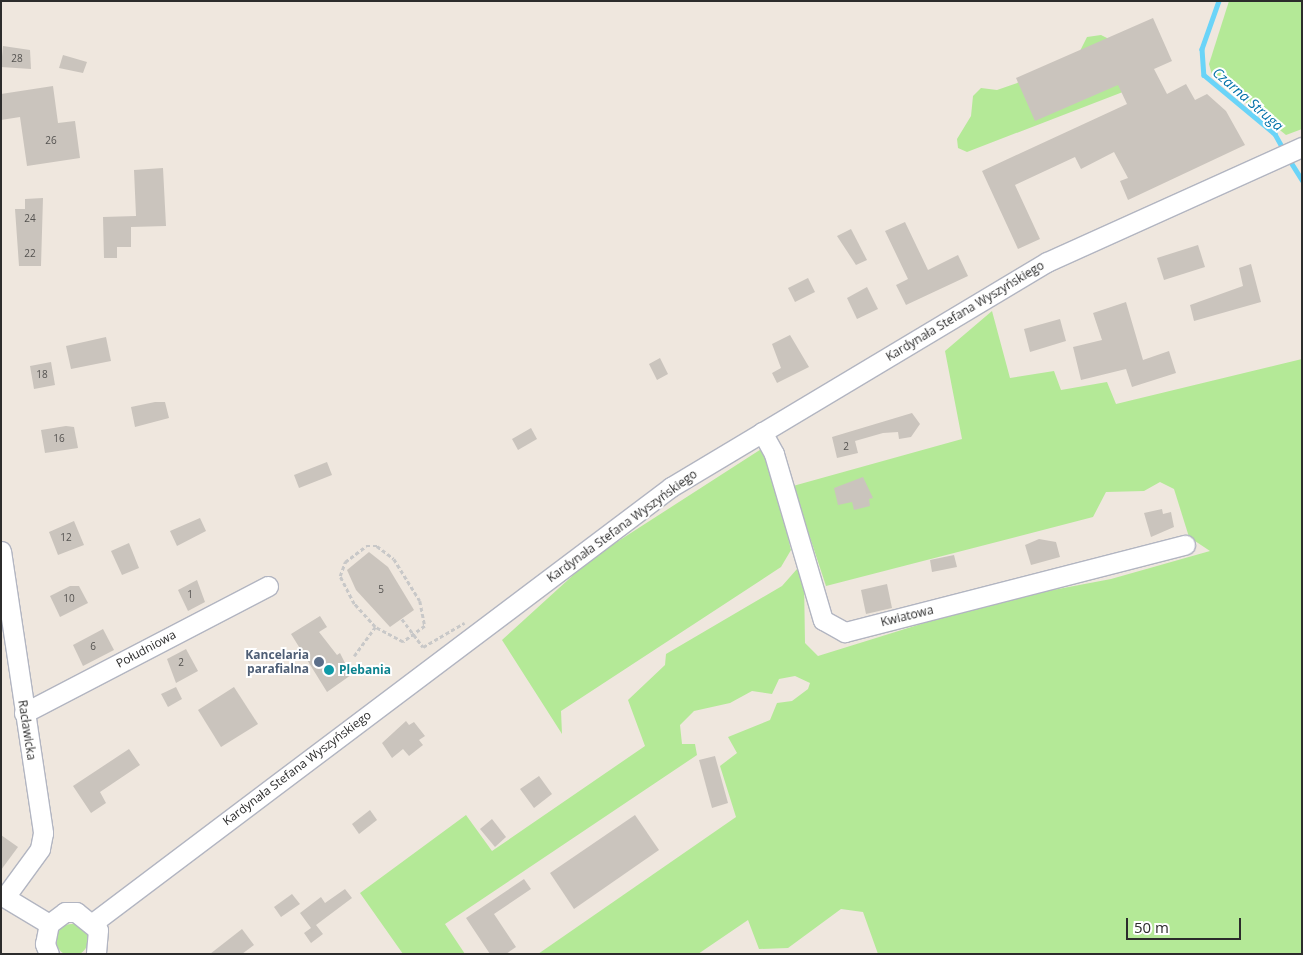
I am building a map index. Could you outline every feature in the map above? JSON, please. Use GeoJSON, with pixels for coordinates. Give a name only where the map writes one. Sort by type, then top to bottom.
{"type":"FeatureCollection","features":[{"type":"Feature","properties":{"kind":"street","name":"Kardynała Stefana Wyszyńskiego"},"geometry":{"type":"LineString","coordinates":[[94,922],[515,595],[671,487],[1047,262],[1300,148]]}},
{"type":"Feature","properties":{"kind":"street","name":"Kwiatowa"},"geometry":{"type":"LineString","coordinates":[[762,432],[774,454],[823,620],[845,632],[1185,545]]}},
{"type":"Feature","properties":{"kind":"street","name":"Racławicka"},"geometry":{"type":"LineString","coordinates":[[1,551],[24,713],[44,833],[40,849],[3,896]]}},
{"type":"Feature","properties":{"kind":"street","name":"Południowa"},"geometry":{"type":"LineString","coordinates":[[24,713],[268,586]]}},
{"type":"Feature","properties":{"kind":"street"},"geometry":{"type":"LineString","coordinates":[[3,896],[49,924]]}},
{"type":"Feature","properties":{"kind":"street"},"geometry":{"type":"LineString","coordinates":[[49,954],[45,939],[49,924],[71,912],[94,922],[100,938],[96,954]]}},
{"type":"Feature","properties":{"kind":"path"},"geometry":{"type":"LineString","coordinates":[[366,546],[377,546],[394,559],[412,580],[425,626],[414,634],[403,642],[375,627],[354,604],[340,576],[345,562],[366,546]]}},
{"type":"Feature","properties":{"kind":"path"},"geometry":{"type":"LineString","coordinates":[[402,619],[422,644]]}},
{"type":"Feature","properties":{"kind":"path"},"geometry":{"type":"LineString","coordinates":[[354,656],[375,627]]}},
{"type":"Feature","properties":{"kind":"green space"},"geometry":{"type":"Polygon","coordinates":[[[1229,1],[1302,1],[1302,129],[1286,135],[1212,75],[1209,64],[1229,1]]]}},
{"type":"Feature","properties":{"kind":"green space"},"geometry":{"type":"Polygon","coordinates":[[[1101,35],[1111,40],[1128,90],[967,152],[958,148],[957,139],[971,116],[973,96],[981,88],[997,90],[1074,63],[1087,37],[1101,35]]]}},
{"type":"Feature","properties":{"kind":"green space"},"geometry":{"type":"Polygon","coordinates":[[[992,311],[1010,378],[1054,371],[1061,390],[1107,382],[1116,404],[1302,359],[1302,954],[878,954],[863,912],[841,909],[788,948],[759,949],[748,920],[698,954],[538,954],[736,817],[720,766],[737,753],[728,737],[770,720],[777,703],[792,701],[808,689],[810,683],[795,676],[779,679],[772,694],[752,691],[730,703],[694,711],[680,725],[682,744],[695,744],[697,755],[445,924],[465,954],[403,954],[360,893],[466,815],[492,851],[645,746],[628,700],[665,665],[666,654],[782,586],[797,569],[804,580],[805,643],[818,656],[995,601],[1111,579],[1210,551],[1189,537],[1174,489],[1160,482],[1144,491],[1106,492],[1093,517],[826,586],[793,486],[962,439],[945,351],[992,311]]]}},
{"type":"Feature","properties":{"kind":"green space"},"geometry":{"type":"Polygon","coordinates":[[[766,446],[791,550],[781,567],[561,711],[562,734],[502,640],[592,558],[766,446]]]}},
{"type":"Feature","properties":{"kind":"green space"},"geometry":{"type":"Polygon","coordinates":[[[72,924],[78,925],[83,929],[87,934],[87,946],[83,951],[78,955],[72,956],[66,955],[61,951],[57,946],[56,940],[57,934],[61,929],[66,925],[72,924]]]}},
{"type":"Feature","properties":{"kind":"building"},"geometry":{"type":"Polygon","coordinates":[[[1153,18],[1172,61],[1154,69],[1167,94],[1186,84],[1195,100],[1207,94],[1226,111],[1245,145],[1128,200],[1120,181],[1128,178],[1114,152],[1081,169],[1075,157],[1015,185],[1040,239],[1018,249],[982,171],[1127,104],[1118,85],[1035,121],[1016,78],[1153,18]]]}},
{"type":"Feature","properties":{"kind":"building"},"geometry":{"type":"Polygon","coordinates":[[[3,46],[30,50],[31,69],[1,67],[3,46]]]}},
{"type":"Feature","properties":{"kind":"building"},"geometry":{"type":"Polygon","coordinates":[[[63,55],[87,62],[83,73],[59,68],[63,55]]]}},
{"type":"Feature","properties":{"kind":"building"},"geometry":{"type":"Polygon","coordinates":[[[53,86],[58,123],[75,121],[80,158],[27,166],[20,117],[1,120],[1,94],[53,86]]]}},
{"type":"Feature","properties":{"kind":"building"},"geometry":{"type":"Polygon","coordinates":[[[163,168],[166,226],[131,227],[131,247],[117,247],[117,258],[104,258],[103,217],[136,216],[134,170],[163,168]]]}},
{"type":"Feature","properties":{"kind":"building"},"geometry":{"type":"Polygon","coordinates":[[[43,198],[41,266],[19,266],[15,209],[25,209],[25,199],[43,198]]]}},
{"type":"Feature","properties":{"kind":"building"},"geometry":{"type":"Polygon","coordinates":[[[905,222],[928,270],[958,255],[968,276],[906,305],[896,285],[908,279],[885,231],[905,222]]]}},
{"type":"Feature","properties":{"kind":"building"},"geometry":{"type":"Polygon","coordinates":[[[851,229],[867,260],[856,265],[837,236],[851,229]]]}},
{"type":"Feature","properties":{"kind":"building"},"geometry":{"type":"Polygon","coordinates":[[[1198,245],[1205,267],[1164,280],[1157,258],[1198,245]]]}},
{"type":"Feature","properties":{"kind":"building"},"geometry":{"type":"Polygon","coordinates":[[[1251,264],[1261,302],[1194,321],[1190,305],[1243,286],[1239,268],[1251,264]]]}},
{"type":"Feature","properties":{"kind":"building"},"geometry":{"type":"Polygon","coordinates":[[[808,278],[815,292],[795,302],[788,288],[808,278]]]}},
{"type":"Feature","properties":{"kind":"building"},"geometry":{"type":"Polygon","coordinates":[[[867,287],[878,309],[857,319],[847,298],[867,287]]]}},
{"type":"Feature","properties":{"kind":"building"},"geometry":{"type":"Polygon","coordinates":[[[1126,302],[1143,360],[1169,351],[1176,373],[1132,387],[1126,369],[1081,380],[1073,347],[1102,340],[1093,313],[1126,302]]]}},
{"type":"Feature","properties":{"kind":"building"},"geometry":{"type":"Polygon","coordinates":[[[1060,319],[1066,341],[1030,352],[1024,329],[1060,319]]]}},
{"type":"Feature","properties":{"kind":"building"},"geometry":{"type":"Polygon","coordinates":[[[790,335],[809,367],[777,383],[772,373],[781,368],[772,344],[790,335]]]}},
{"type":"Feature","properties":{"kind":"building"},"geometry":{"type":"Polygon","coordinates":[[[106,337],[111,361],[71,369],[66,346],[106,337]]]}},
{"type":"Feature","properties":{"kind":"building"},"geometry":{"type":"Polygon","coordinates":[[[660,358],[668,374],[657,380],[649,364],[660,358]]]}},
{"type":"Feature","properties":{"kind":"building"},"geometry":{"type":"Polygon","coordinates":[[[51,362],[55,385],[34,389],[30,366],[51,362]]]}},
{"type":"Feature","properties":{"kind":"building"},"geometry":{"type":"Polygon","coordinates":[[[165,402],[169,418],[135,427],[131,407],[165,402]]]}},
{"type":"Feature","properties":{"kind":"building"},"geometry":{"type":"Polygon","coordinates":[[[912,413],[920,424],[911,437],[899,439],[898,432],[883,433],[855,441],[858,453],[837,458],[832,437],[912,413]]]}},
{"type":"Feature","properties":{"kind":"building"},"geometry":{"type":"Polygon","coordinates":[[[66,426],[74,427],[78,448],[45,453],[41,430],[66,426]]]}},
{"type":"Feature","properties":{"kind":"building"},"geometry":{"type":"Polygon","coordinates":[[[531,428],[537,439],[518,450],[512,439],[531,428]]]}},
{"type":"Feature","properties":{"kind":"building"},"geometry":{"type":"Polygon","coordinates":[[[327,462],[332,475],[299,488],[294,475],[327,462]]]}},
{"type":"Feature","properties":{"kind":"building"},"geometry":{"type":"Polygon","coordinates":[[[863,477],[873,498],[869,499],[870,506],[854,510],[852,502],[838,505],[834,488],[863,477]]]}},
{"type":"Feature","properties":{"kind":"building"},"geometry":{"type":"Polygon","coordinates":[[[1162,509],[1163,514],[1171,512],[1174,527],[1151,537],[1144,513],[1162,509]]]}},
{"type":"Feature","properties":{"kind":"building"},"geometry":{"type":"Polygon","coordinates":[[[200,518],[206,531],[177,546],[170,531],[200,518]]]}},
{"type":"Feature","properties":{"kind":"building"},"geometry":{"type":"Polygon","coordinates":[[[74,521],[84,545],[58,555],[49,532],[74,521]]]}},
{"type":"Feature","properties":{"kind":"building"},"geometry":{"type":"Polygon","coordinates":[[[1039,539],[1056,542],[1060,557],[1031,565],[1025,545],[1039,539]]]}},
{"type":"Feature","properties":{"kind":"building"},"geometry":{"type":"Polygon","coordinates":[[[129,543],[139,568],[122,575],[111,551],[129,543]]]}},
{"type":"Feature","properties":{"kind":"building"},"geometry":{"type":"Polygon","coordinates":[[[369,552],[388,567],[414,610],[390,627],[356,590],[347,570],[369,552]]]}},
{"type":"Feature","properties":{"kind":"building"},"geometry":{"type":"Polygon","coordinates":[[[954,555],[957,567],[932,572],[930,560],[954,555]]]}},
{"type":"Feature","properties":{"kind":"building"},"geometry":{"type":"Polygon","coordinates":[[[197,580],[205,602],[188,611],[178,590],[197,580]]]}},
{"type":"Feature","properties":{"kind":"building"},"geometry":{"type":"Polygon","coordinates":[[[887,584],[892,608],[866,614],[861,590],[887,584]]]}},
{"type":"Feature","properties":{"kind":"building"},"geometry":{"type":"Polygon","coordinates":[[[70,586],[79,586],[88,603],[60,617],[50,596],[70,586]]]}},
{"type":"Feature","properties":{"kind":"building"},"geometry":{"type":"Polygon","coordinates":[[[320,616],[327,627],[319,632],[337,655],[340,653],[351,675],[327,692],[291,634],[320,616]]]}},
{"type":"Feature","properties":{"kind":"building"},"geometry":{"type":"Polygon","coordinates":[[[103,629],[114,650],[83,666],[73,645],[103,629]]]}},
{"type":"Feature","properties":{"kind":"building"},"geometry":{"type":"Polygon","coordinates":[[[186,649],[198,671],[176,683],[167,659],[186,649]]]}},
{"type":"Feature","properties":{"kind":"building"},"geometry":{"type":"Polygon","coordinates":[[[176,687],[182,699],[168,707],[161,694],[176,687]]]}},
{"type":"Feature","properties":{"kind":"building"},"geometry":{"type":"Polygon","coordinates":[[[234,687],[258,724],[221,747],[198,710],[234,687]]]}},
{"type":"Feature","properties":{"kind":"building"},"geometry":{"type":"Polygon","coordinates":[[[406,721],[409,725],[414,722],[425,736],[419,740],[423,745],[409,756],[403,749],[392,758],[382,743],[406,721]]]}},
{"type":"Feature","properties":{"kind":"building"},"geometry":{"type":"Polygon","coordinates":[[[129,749],[140,765],[100,792],[106,803],[91,813],[73,786],[129,749]]]}},
{"type":"Feature","properties":{"kind":"building"},"geometry":{"type":"Polygon","coordinates":[[[715,756],[728,803],[712,808],[699,760],[715,756]]]}},
{"type":"Feature","properties":{"kind":"building"},"geometry":{"type":"Polygon","coordinates":[[[539,776],[552,794],[534,808],[520,789],[539,776]]]}},
{"type":"Feature","properties":{"kind":"building"},"geometry":{"type":"Polygon","coordinates":[[[370,810],[377,820],[359,834],[352,824],[370,810]]]}},
{"type":"Feature","properties":{"kind":"building"},"geometry":{"type":"Polygon","coordinates":[[[635,815],[659,850],[574,909],[550,873],[635,815]]]}},
{"type":"Feature","properties":{"kind":"building"},"geometry":{"type":"Polygon","coordinates":[[[492,819],[506,837],[495,847],[480,829],[492,819]]]}},
{"type":"Feature","properties":{"kind":"building"},"geometry":{"type":"Polygon","coordinates":[[[1,835],[18,847],[1,870],[1,835]]]}},
{"type":"Feature","properties":{"kind":"building"},"geometry":{"type":"Polygon","coordinates":[[[524,879],[531,889],[494,914],[516,947],[506,954],[490,954],[466,918],[524,879]]]}},
{"type":"Feature","properties":{"kind":"building"},"geometry":{"type":"Polygon","coordinates":[[[345,889],[352,898],[316,925],[323,934],[311,943],[304,933],[311,928],[300,913],[321,897],[325,903],[345,889]]]}},
{"type":"Feature","properties":{"kind":"building"},"geometry":{"type":"Polygon","coordinates":[[[292,894],[300,904],[281,917],[274,907],[292,894]]]}},
{"type":"Feature","properties":{"kind":"building"},"geometry":{"type":"Polygon","coordinates":[[[242,929],[254,945],[242,954],[210,954],[242,929]]]}},
{"type":"Feature","properties":{"kind":"waterway","name":"Czarna Struga"},"geometry":{"type":"LineString","coordinates":[[1219,1],[1202,49],[1204,75],[1275,134],[1284,150]]}},
{"type":"Feature","properties":{"kind":"waterway","name":"Czarna Struga"},"geometry":{"type":"LineString","coordinates":[[1289,159],[1302,180]]}},
{"type":"Feature","properties":{"kind":"place","name":"Kancelaria parafialna"},"geometry":{"type":"Point","coordinates":[319,662]}},
{"type":"Feature","properties":{"kind":"place","name":"Plebania"},"geometry":{"type":"Point","coordinates":[329,670]}}]}
